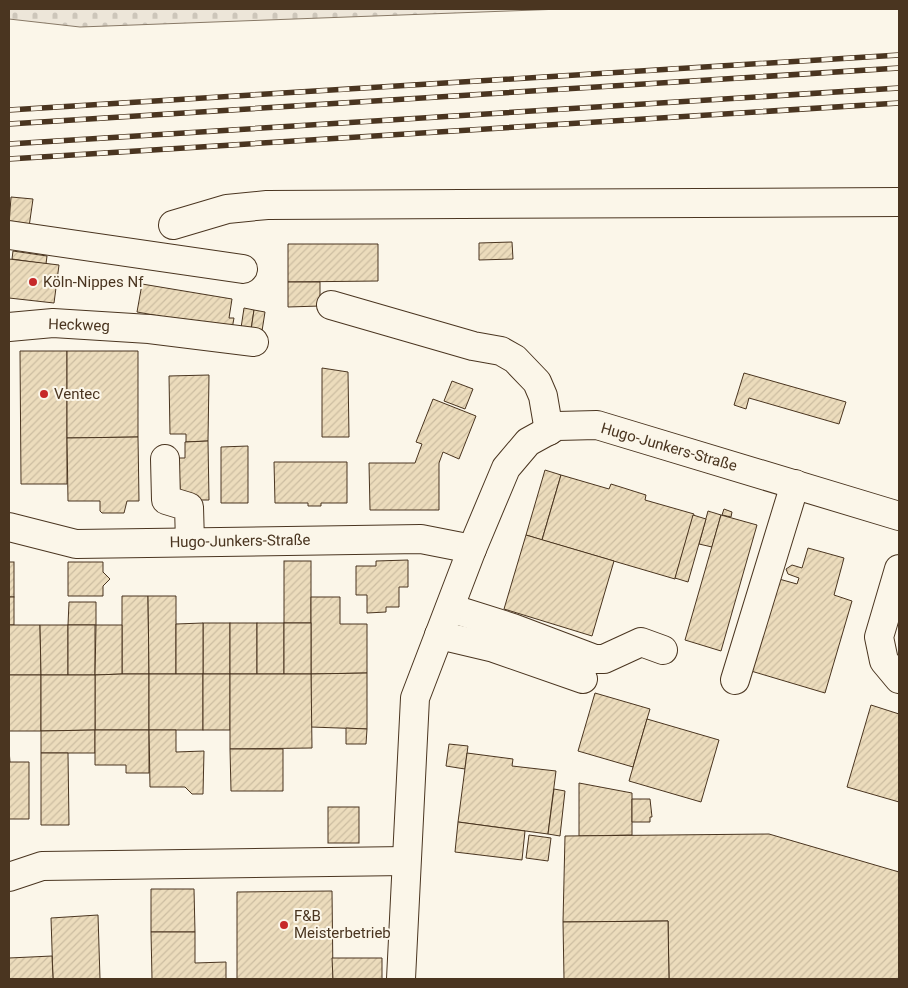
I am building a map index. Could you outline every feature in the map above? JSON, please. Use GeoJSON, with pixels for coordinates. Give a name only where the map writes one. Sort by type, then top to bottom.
{"type":"FeatureCollection","features":[{"type":"Feature","properties":{"kind":"street"},"geometry":{"type":"LineString","coordinates":[[173,225],[228,209],[267,205],[899,202]]}},
{"type":"Feature","properties":{"kind":"street"},"geometry":{"type":"LineString","coordinates":[[9,235],[243,269]]}},
{"type":"Feature","properties":{"kind":"street"},"geometry":{"type":"LineString","coordinates":[[331,305],[473,346],[501,351],[515,359],[537,382],[543,396],[549,431]]}},
{"type":"Feature","properties":{"kind":"street","name":"Heckweg"},"geometry":{"type":"LineString","coordinates":[[9,327],[53,323],[148,329],[254,342]]}},
{"type":"Feature","properties":{"kind":"street","name":"Hugo-Junkers-Straße"},"geometry":{"type":"LineString","coordinates":[[401,979],[415,698],[472,549],[506,468],[528,442],[557,426],[596,425],[899,516]]}},
{"type":"Feature","properties":{"kind":"street"},"geometry":{"type":"LineString","coordinates":[[165,459],[166,500],[189,506],[190,542]]}},
{"type":"Feature","properties":{"kind":"street"},"geometry":{"type":"LineString","coordinates":[[735,680],[795,484]]}},
{"type":"Feature","properties":{"kind":"street","name":"Hugo-Junkers-Straße"},"geometry":{"type":"LineString","coordinates":[[9,527],[76,544],[421,539],[472,549]]}},
{"type":"Feature","properties":{"kind":"street"},"geometry":{"type":"LineString","coordinates":[[899,569],[879,637],[884,661],[899,679]]}},
{"type":"Feature","properties":{"kind":"street"},"geometry":{"type":"LineString","coordinates":[[450,608],[513,628],[595,659],[604,659],[641,642],[663,650]]}},
{"type":"Feature","properties":{"kind":"street"},"geometry":{"type":"LineString","coordinates":[[439,635],[494,648],[583,679]]}},
{"type":"Feature","properties":{"kind":"street"},"geometry":{"type":"LineString","coordinates":[[9,877],[42,866],[406,861]]}},
{"type":"Feature","properties":{"kind":"green space"},"geometry":{"type":"Polygon","coordinates":[[[9,9],[562,9],[80,27],[9,19],[9,9]]]}},
{"type":"Feature","properties":{"kind":"building"},"geometry":{"type":"Polygon","coordinates":[[[11,197],[33,199],[29,227],[9,225],[11,197]]]}},
{"type":"Feature","properties":{"kind":"building"},"geometry":{"type":"Polygon","coordinates":[[[512,242],[513,259],[479,260],[479,243],[512,242]]]}},
{"type":"Feature","properties":{"kind":"building"},"geometry":{"type":"Polygon","coordinates":[[[288,244],[378,244],[378,281],[288,282],[288,244]]]}},
{"type":"Feature","properties":{"kind":"building"},"geometry":{"type":"Polygon","coordinates":[[[13,251],[47,256],[46,264],[12,259],[13,251]]]}},
{"type":"Feature","properties":{"kind":"building","name":"Köln-Nippes Nf"},"geometry":{"type":"Polygon","coordinates":[[[9,259],[59,265],[54,303],[9,298],[9,259]]]}},
{"type":"Feature","properties":{"kind":"building"},"geometry":{"type":"Polygon","coordinates":[[[288,282],[320,282],[320,306],[288,307],[288,282]]]}},
{"type":"Feature","properties":{"kind":"building"},"geometry":{"type":"Polygon","coordinates":[[[142,284],[232,299],[229,318],[234,318],[232,329],[137,312],[142,284]]]}},
{"type":"Feature","properties":{"kind":"building"},"geometry":{"type":"Polygon","coordinates":[[[244,308],[254,310],[251,330],[241,328],[244,308]]]}},
{"type":"Feature","properties":{"kind":"building"},"geometry":{"type":"Polygon","coordinates":[[[254,310],[265,312],[262,331],[251,330],[254,310]]]}},
{"type":"Feature","properties":{"kind":"building","name":"Ventec"},"geometry":{"type":"Polygon","coordinates":[[[20,351],[67,351],[67,484],[21,484],[20,351]]]}},
{"type":"Feature","properties":{"kind":"building"},"geometry":{"type":"Polygon","coordinates":[[[67,351],[138,351],[138,437],[67,438],[67,351]]]}},
{"type":"Feature","properties":{"kind":"building"},"geometry":{"type":"Polygon","coordinates":[[[322,368],[348,372],[349,437],[322,437],[322,368]]]}},
{"type":"Feature","properties":{"kind":"building"},"geometry":{"type":"Polygon","coordinates":[[[744,373],[846,402],[839,424],[749,398],[746,409],[734,405],[744,373]]]}},
{"type":"Feature","properties":{"kind":"building"},"geometry":{"type":"Polygon","coordinates":[[[209,375],[208,441],[186,442],[186,434],[170,434],[169,376],[209,375]]]}},
{"type":"Feature","properties":{"kind":"building"},"geometry":{"type":"Polygon","coordinates":[[[452,381],[473,389],[465,409],[444,401],[452,381]]]}},
{"type":"Feature","properties":{"kind":"building"},"geometry":{"type":"Polygon","coordinates":[[[433,399],[476,416],[459,459],[443,452],[439,463],[439,510],[370,510],[369,463],[415,463],[422,444],[416,442],[433,399]]]}},
{"type":"Feature","properties":{"kind":"building"},"geometry":{"type":"Polygon","coordinates":[[[138,437],[139,501],[127,501],[124,513],[102,513],[100,511],[100,501],[68,501],[67,438],[138,437]]]}},
{"type":"Feature","properties":{"kind":"building"},"geometry":{"type":"Polygon","coordinates":[[[208,441],[209,500],[185,500],[180,497],[179,458],[185,458],[185,442],[208,441]]]}},
{"type":"Feature","properties":{"kind":"building"},"geometry":{"type":"Polygon","coordinates":[[[248,446],[248,503],[221,503],[221,447],[248,446]]]}},
{"type":"Feature","properties":{"kind":"building"},"geometry":{"type":"Polygon","coordinates":[[[274,462],[347,462],[347,503],[321,503],[321,506],[308,506],[308,503],[275,503],[274,462]]]}},
{"type":"Feature","properties":{"kind":"building"},"geometry":{"type":"Polygon","coordinates":[[[545,470],[561,475],[542,540],[526,535],[545,470]]]}},
{"type":"Feature","properties":{"kind":"building"},"geometry":{"type":"Polygon","coordinates":[[[561,475],[609,489],[611,484],[646,495],[645,500],[694,514],[675,579],[542,540],[561,475]]]}},
{"type":"Feature","properties":{"kind":"building"},"geometry":{"type":"Polygon","coordinates":[[[724,509],[732,512],[731,517],[722,515],[724,509]]]}},
{"type":"Feature","properties":{"kind":"building"},"geometry":{"type":"Polygon","coordinates":[[[708,511],[721,515],[712,547],[699,544],[708,511]]]}},
{"type":"Feature","properties":{"kind":"building"},"geometry":{"type":"Polygon","coordinates":[[[693,515],[706,519],[688,582],[675,578],[693,515]]]}},
{"type":"Feature","properties":{"kind":"building"},"geometry":{"type":"Polygon","coordinates":[[[721,515],[757,525],[721,651],[685,640],[721,515]]]}},
{"type":"Feature","properties":{"kind":"building"},"geometry":{"type":"Polygon","coordinates":[[[526,535],[614,561],[592,636],[504,609],[526,535]]]}},
{"type":"Feature","properties":{"kind":"building"},"geometry":{"type":"Polygon","coordinates":[[[808,548],[844,558],[834,595],[852,601],[825,693],[751,671],[779,579],[797,584],[799,578],[788,574],[786,569],[792,565],[802,568],[808,548]]]}},
{"type":"Feature","properties":{"kind":"building"},"geometry":{"type":"Polygon","coordinates":[[[408,560],[408,587],[399,587],[399,607],[386,607],[386,612],[367,613],[367,595],[356,595],[356,566],[376,566],[376,561],[408,560]]]}},
{"type":"Feature","properties":{"kind":"building"},"geometry":{"type":"Polygon","coordinates":[[[284,561],[311,561],[311,623],[284,623],[284,561]]]}},
{"type":"Feature","properties":{"kind":"building"},"geometry":{"type":"Polygon","coordinates":[[[9,562],[14,562],[14,597],[9,597],[9,562]]]}},
{"type":"Feature","properties":{"kind":"building"},"geometry":{"type":"Polygon","coordinates":[[[68,562],[103,562],[103,572],[110,579],[103,586],[103,596],[68,596],[68,562]]]}},
{"type":"Feature","properties":{"kind":"building"},"geometry":{"type":"Polygon","coordinates":[[[122,596],[148,596],[149,674],[122,674],[122,596]]]}},
{"type":"Feature","properties":{"kind":"building"},"geometry":{"type":"Polygon","coordinates":[[[148,596],[176,596],[176,674],[149,674],[148,596]]]}},
{"type":"Feature","properties":{"kind":"building"},"geometry":{"type":"Polygon","coordinates":[[[9,597],[14,597],[14,625],[9,625],[9,597]]]}},
{"type":"Feature","properties":{"kind":"building"},"geometry":{"type":"Polygon","coordinates":[[[311,597],[340,597],[340,624],[367,624],[367,673],[311,674],[311,597]]]}},
{"type":"Feature","properties":{"kind":"building"},"geometry":{"type":"Polygon","coordinates":[[[69,602],[96,602],[96,625],[68,625],[69,602]]]}},
{"type":"Feature","properties":{"kind":"building"},"geometry":{"type":"Polygon","coordinates":[[[203,623],[230,623],[230,674],[203,674],[203,623]]]}},
{"type":"Feature","properties":{"kind":"building"},"geometry":{"type":"Polygon","coordinates":[[[203,623],[203,674],[176,674],[176,624],[203,623]]]}},
{"type":"Feature","properties":{"kind":"building"},"geometry":{"type":"Polygon","coordinates":[[[230,623],[257,623],[257,674],[230,674],[230,623]]]}},
{"type":"Feature","properties":{"kind":"building"},"geometry":{"type":"Polygon","coordinates":[[[257,623],[284,623],[284,674],[257,674],[257,623]]]}},
{"type":"Feature","properties":{"kind":"building"},"geometry":{"type":"Polygon","coordinates":[[[284,623],[311,623],[311,674],[284,674],[284,623]]]}},
{"type":"Feature","properties":{"kind":"building"},"geometry":{"type":"Polygon","coordinates":[[[9,625],[40,625],[41,675],[9,675],[9,625]]]}},
{"type":"Feature","properties":{"kind":"building"},"geometry":{"type":"Polygon","coordinates":[[[40,625],[68,625],[68,675],[41,675],[40,625]]]}},
{"type":"Feature","properties":{"kind":"building"},"geometry":{"type":"Polygon","coordinates":[[[68,625],[95,625],[95,675],[68,675],[68,625]]]}},
{"type":"Feature","properties":{"kind":"building"},"geometry":{"type":"Polygon","coordinates":[[[96,625],[122,625],[122,674],[95,675],[96,625]]]}},
{"type":"Feature","properties":{"kind":"building"},"geometry":{"type":"Polygon","coordinates":[[[367,673],[367,729],[311,727],[311,674],[367,673]]]}},
{"type":"Feature","properties":{"kind":"building"},"geometry":{"type":"Polygon","coordinates":[[[149,674],[149,730],[95,730],[95,675],[149,674]]]}},
{"type":"Feature","properties":{"kind":"building"},"geometry":{"type":"Polygon","coordinates":[[[149,674],[203,674],[203,730],[149,730],[149,674]]]}},
{"type":"Feature","properties":{"kind":"building"},"geometry":{"type":"Polygon","coordinates":[[[203,674],[230,674],[230,730],[203,730],[203,674]]]}},
{"type":"Feature","properties":{"kind":"building"},"geometry":{"type":"Polygon","coordinates":[[[230,674],[311,674],[312,748],[230,749],[230,674]]]}},
{"type":"Feature","properties":{"kind":"building"},"geometry":{"type":"Polygon","coordinates":[[[9,675],[41,675],[41,731],[9,731],[9,675]]]}},
{"type":"Feature","properties":{"kind":"building"},"geometry":{"type":"Polygon","coordinates":[[[41,675],[95,675],[95,730],[41,731],[41,675]]]}},
{"type":"Feature","properties":{"kind":"building"},"geometry":{"type":"Polygon","coordinates":[[[595,693],[650,709],[633,767],[578,751],[595,693]]]}},
{"type":"Feature","properties":{"kind":"building"},"geometry":{"type":"Polygon","coordinates":[[[871,705],[899,714],[899,802],[847,787],[871,705]]]}},
{"type":"Feature","properties":{"kind":"building"},"geometry":{"type":"Polygon","coordinates":[[[647,719],[719,740],[701,802],[629,781],[647,719]]]}},
{"type":"Feature","properties":{"kind":"building"},"geometry":{"type":"Polygon","coordinates":[[[346,728],[367,729],[366,744],[346,744],[346,728]]]}},
{"type":"Feature","properties":{"kind":"building"},"geometry":{"type":"Polygon","coordinates":[[[95,730],[95,753],[41,753],[41,731],[95,730]]]}},
{"type":"Feature","properties":{"kind":"building"},"geometry":{"type":"Polygon","coordinates":[[[95,730],[149,730],[149,773],[126,773],[126,765],[95,765],[95,730]]]}},
{"type":"Feature","properties":{"kind":"building"},"geometry":{"type":"Polygon","coordinates":[[[149,730],[176,730],[176,752],[204,751],[203,794],[192,794],[185,787],[150,787],[149,730]]]}},
{"type":"Feature","properties":{"kind":"building"},"geometry":{"type":"Polygon","coordinates":[[[449,744],[468,746],[465,769],[446,766],[449,744]]]}},
{"type":"Feature","properties":{"kind":"building"},"geometry":{"type":"Polygon","coordinates":[[[230,749],[283,749],[283,791],[231,791],[230,749]]]}},
{"type":"Feature","properties":{"kind":"building"},"geometry":{"type":"Polygon","coordinates":[[[9,750],[10,762],[29,762],[29,819],[9,819],[9,750]]]}},
{"type":"Feature","properties":{"kind":"building"},"geometry":{"type":"Polygon","coordinates":[[[41,753],[68,753],[69,825],[41,825],[41,753]]]}},
{"type":"Feature","properties":{"kind":"building"},"geometry":{"type":"Polygon","coordinates":[[[467,753],[513,759],[512,766],[556,771],[548,834],[458,822],[467,753]]]}},
{"type":"Feature","properties":{"kind":"building"},"geometry":{"type":"Polygon","coordinates":[[[579,783],[632,793],[632,835],[579,836],[579,783]]]}},
{"type":"Feature","properties":{"kind":"building"},"geometry":{"type":"Polygon","coordinates":[[[554,789],[565,791],[560,836],[548,834],[554,789]]]}},
{"type":"Feature","properties":{"kind":"building"},"geometry":{"type":"Polygon","coordinates":[[[632,799],[650,799],[652,817],[650,817],[650,822],[632,822],[632,799]]]}},
{"type":"Feature","properties":{"kind":"building"},"geometry":{"type":"Polygon","coordinates":[[[328,807],[359,807],[359,843],[328,843],[328,807]]]}},
{"type":"Feature","properties":{"kind":"building"},"geometry":{"type":"Polygon","coordinates":[[[458,822],[525,831],[522,860],[455,852],[458,822]]]}},
{"type":"Feature","properties":{"kind":"building"},"geometry":{"type":"Polygon","coordinates":[[[769,834],[899,872],[899,979],[669,979],[668,921],[563,922],[565,836],[769,834]]]}},
{"type":"Feature","properties":{"kind":"building"},"geometry":{"type":"Polygon","coordinates":[[[529,835],[551,838],[548,861],[526,858],[529,835]]]}},
{"type":"Feature","properties":{"kind":"building"},"geometry":{"type":"Polygon","coordinates":[[[151,889],[194,889],[195,932],[151,932],[151,889]]]}},
{"type":"Feature","properties":{"kind":"building","name":"F&B Meisterbetrieb"},"geometry":{"type":"Polygon","coordinates":[[[332,891],[333,979],[237,979],[237,892],[332,891]]]}},
{"type":"Feature","properties":{"kind":"building"},"geometry":{"type":"Polygon","coordinates":[[[98,915],[100,979],[53,979],[51,918],[98,915]]]}},
{"type":"Feature","properties":{"kind":"building"},"geometry":{"type":"Polygon","coordinates":[[[668,921],[669,979],[564,979],[563,922],[668,921]]]}},
{"type":"Feature","properties":{"kind":"building"},"geometry":{"type":"Polygon","coordinates":[[[151,932],[195,932],[195,963],[226,962],[226,979],[152,979],[151,932]]]}},
{"type":"Feature","properties":{"kind":"building"},"geometry":{"type":"Polygon","coordinates":[[[52,956],[53,979],[9,979],[9,958],[52,956]]]}},
{"type":"Feature","properties":{"kind":"building"},"geometry":{"type":"Polygon","coordinates":[[[332,958],[382,958],[382,979],[333,979],[332,958]]]}},
{"type":"Feature","properties":{"kind":"railway"},"geometry":{"type":"LineString","coordinates":[[9,110],[899,55]]}},
{"type":"Feature","properties":{"kind":"railway"},"geometry":{"type":"LineString","coordinates":[[9,124],[899,68]]}},
{"type":"Feature","properties":{"kind":"railway"},"geometry":{"type":"LineString","coordinates":[[9,144],[899,88]]}},
{"type":"Feature","properties":{"kind":"railway"},"geometry":{"type":"LineString","coordinates":[[9,159],[899,103]]}},
{"type":"Feature","properties":{"kind":"place","name":"Köln-Nippes Nf"},"geometry":{"type":"Point","coordinates":[33,282]}},
{"type":"Feature","properties":{"kind":"place","name":"Ventec"},"geometry":{"type":"Point","coordinates":[44,394]}},
{"type":"Feature","properties":{"kind":"place","name":"F&B Meisterbetrieb"},"geometry":{"type":"Point","coordinates":[284,925]}}]}
